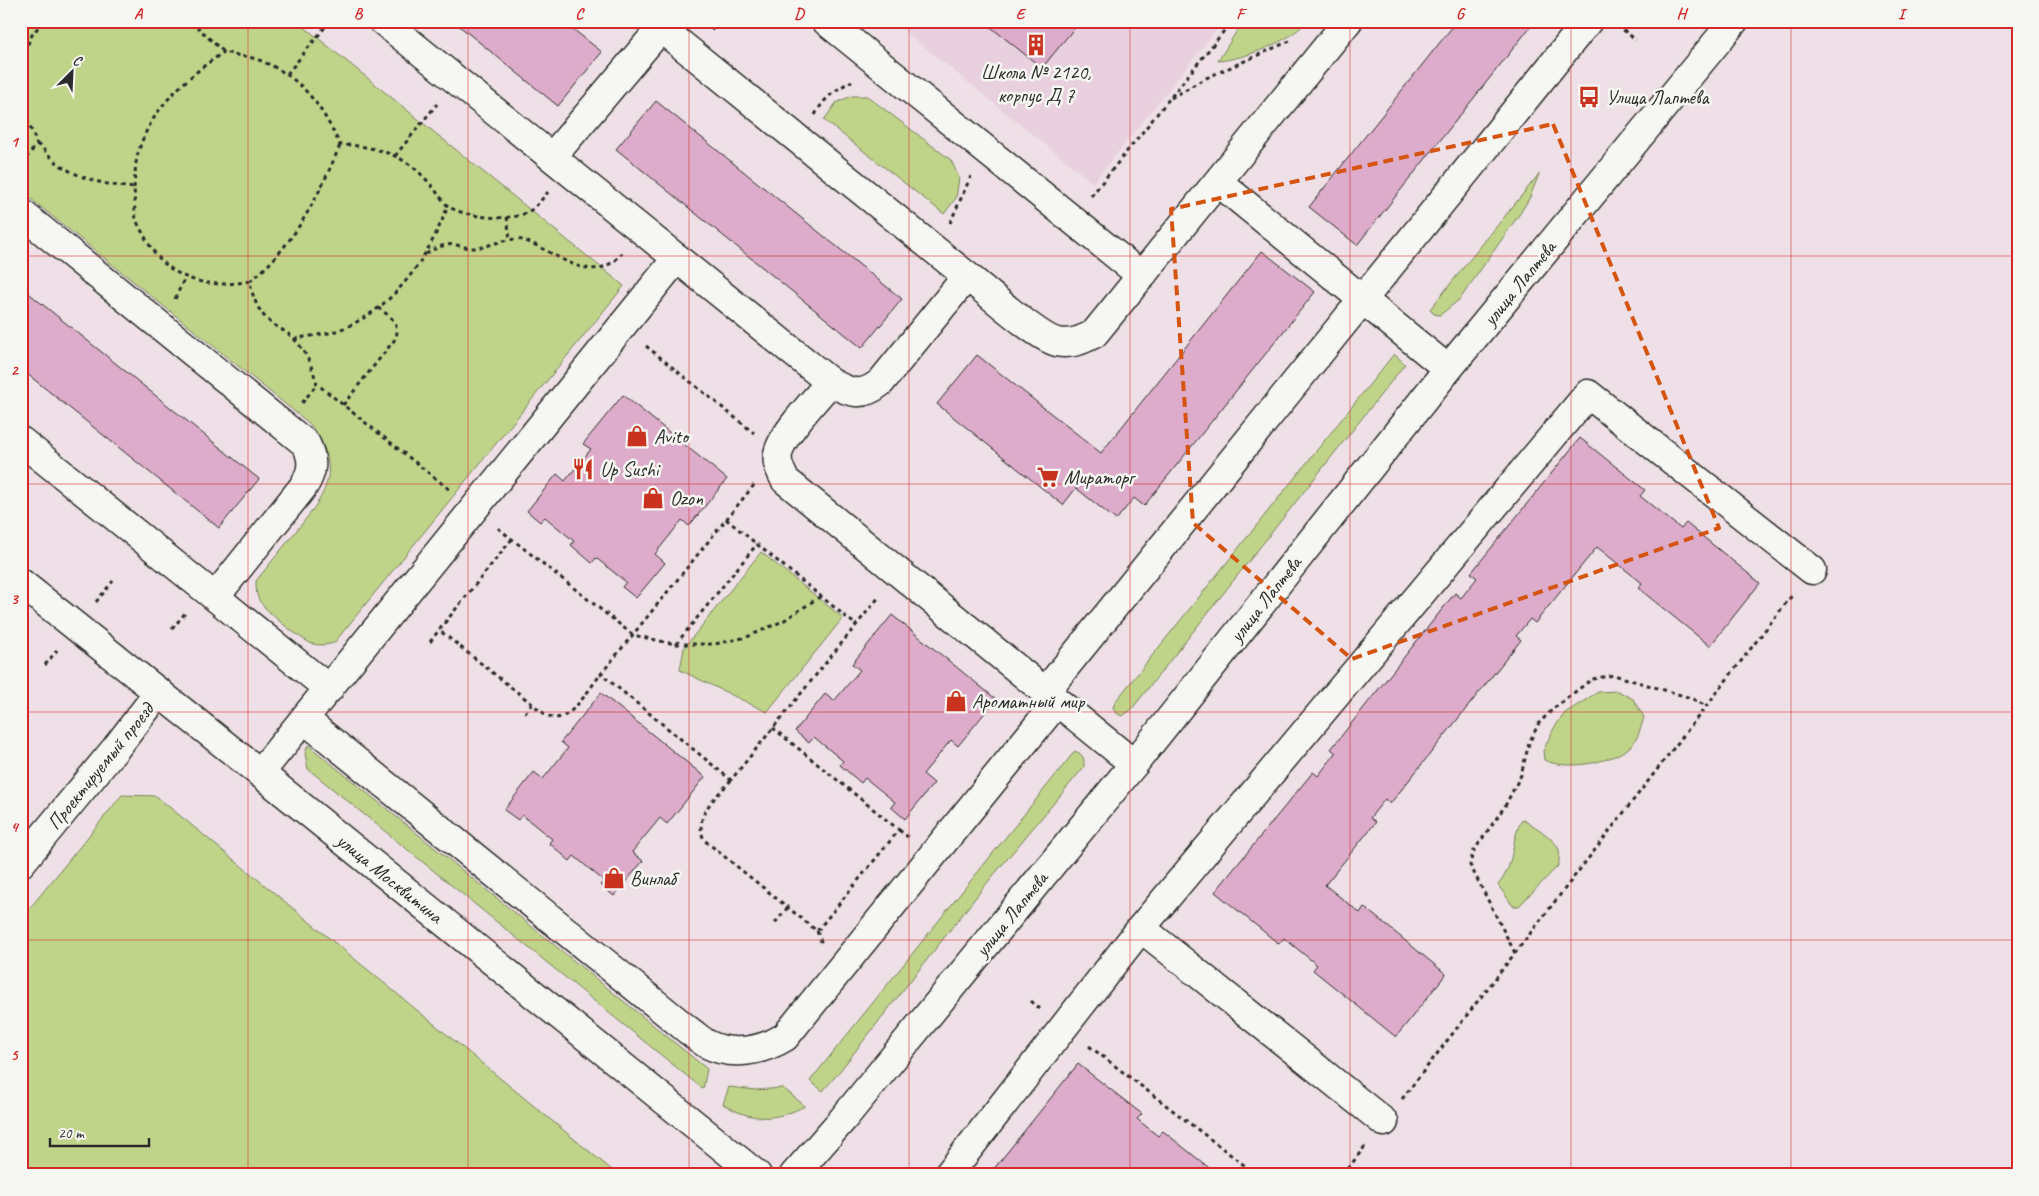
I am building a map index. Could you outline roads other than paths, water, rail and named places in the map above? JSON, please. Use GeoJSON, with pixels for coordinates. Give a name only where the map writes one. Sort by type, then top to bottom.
{"type":"FeatureCollection","features":[{"type":"Feature","properties":{"kind":"street"},"geometry":{"type":"LineString","coordinates":[[384,21],[830,382],[854,393],[872,389],[881,382],[967,276]]}},
{"type":"Feature","properties":{"kind":"street"},"geometry":{"type":"LineString","coordinates":[[552,157],[656,25],[1040,334],[1055,342],[1069,343],[1082,340],[1094,334],[1348,21]]}},
{"type":"Feature","properties":{"kind":"street"},"geometry":{"type":"LineString","coordinates":[[304,719],[707,1044],[725,1049],[754,1050],[772,1045],[785,1037],[1363,300],[1588,21]]}},
{"type":"Feature","properties":{"kind":"street","name":"улица Лаптева"},"geometry":{"type":"LineString","coordinates":[[794,1175],[843,1119],[1134,764],[1448,369],[1734,21]]}},
{"type":"Feature","properties":{"kind":"street"},"geometry":{"type":"LineString","coordinates":[[837,25],[890,73],[1142,276]]}},
{"type":"Feature","properties":{"kind":"street"},"geometry":{"type":"LineString","coordinates":[[1218,182],[1448,369]]}},
{"type":"Feature","properties":{"kind":"street"},"geometry":{"type":"LineString","coordinates":[[21,213],[306,444],[312,463],[310,476],[304,487],[215,597]]}},
{"type":"Feature","properties":{"kind":"street"},"geometry":{"type":"LineString","coordinates":[[260,773],[677,258]]}},
{"type":"Feature","properties":{"kind":"street"},"geometry":{"type":"LineString","coordinates":[[830,382],[787,435],[778,455],[778,464],[785,480],[1134,764]]}},
{"type":"Feature","properties":{"kind":"street"},"geometry":{"type":"LineString","coordinates":[[948,1175],[1141,928],[1588,394],[1812,570]]}},
{"type":"Feature","properties":{"kind":"street"},"geometry":{"type":"LineString","coordinates":[[21,441],[329,689]]}},
{"type":"Feature","properties":{"kind":"street","name":"улица Москвитина"},"geometry":{"type":"LineString","coordinates":[[21,583],[260,773],[757,1175]]}},
{"type":"Feature","properties":{"kind":"street","name":"Проектируемый проезд"},"geometry":{"type":"LineString","coordinates":[[21,864],[116,748],[159,692]]}},
{"type":"Feature","properties":{"kind":"street"},"geometry":{"type":"LineString","coordinates":[[1141,928],[1384,1122]]}},
{"type":"Feature","properties":{"kind":"place","name":"Школа № 2120, корпус Д 7"},"geometry":{"type":"Point","coordinates":[1036,45]}},
{"type":"Feature","properties":{"kind":"place","name":"Улица Лаптева"},"geometry":{"type":"Point","coordinates":[1589,97]}},
{"type":"Feature","properties":{"kind":"place","name":"Avito"},"geometry":{"type":"Point","coordinates":[637,436]}},
{"type":"Feature","properties":{"kind":"place","name":"Up Sushi"},"geometry":{"type":"Point","coordinates":[583,469]}},
{"type":"Feature","properties":{"kind":"place","name":"Мираторг"},"geometry":{"type":"Point","coordinates":[1048,477]}},
{"type":"Feature","properties":{"kind":"place","name":"Ozon"},"geometry":{"type":"Point","coordinates":[653,498]}},
{"type":"Feature","properties":{"kind":"place","name":"Ароматный мир"},"geometry":{"type":"Point","coordinates":[956,701]}},
{"type":"Feature","properties":{"kind":"place","name":"Винлаб"},"geometry":{"type":"Point","coordinates":[614,878]}}]}
